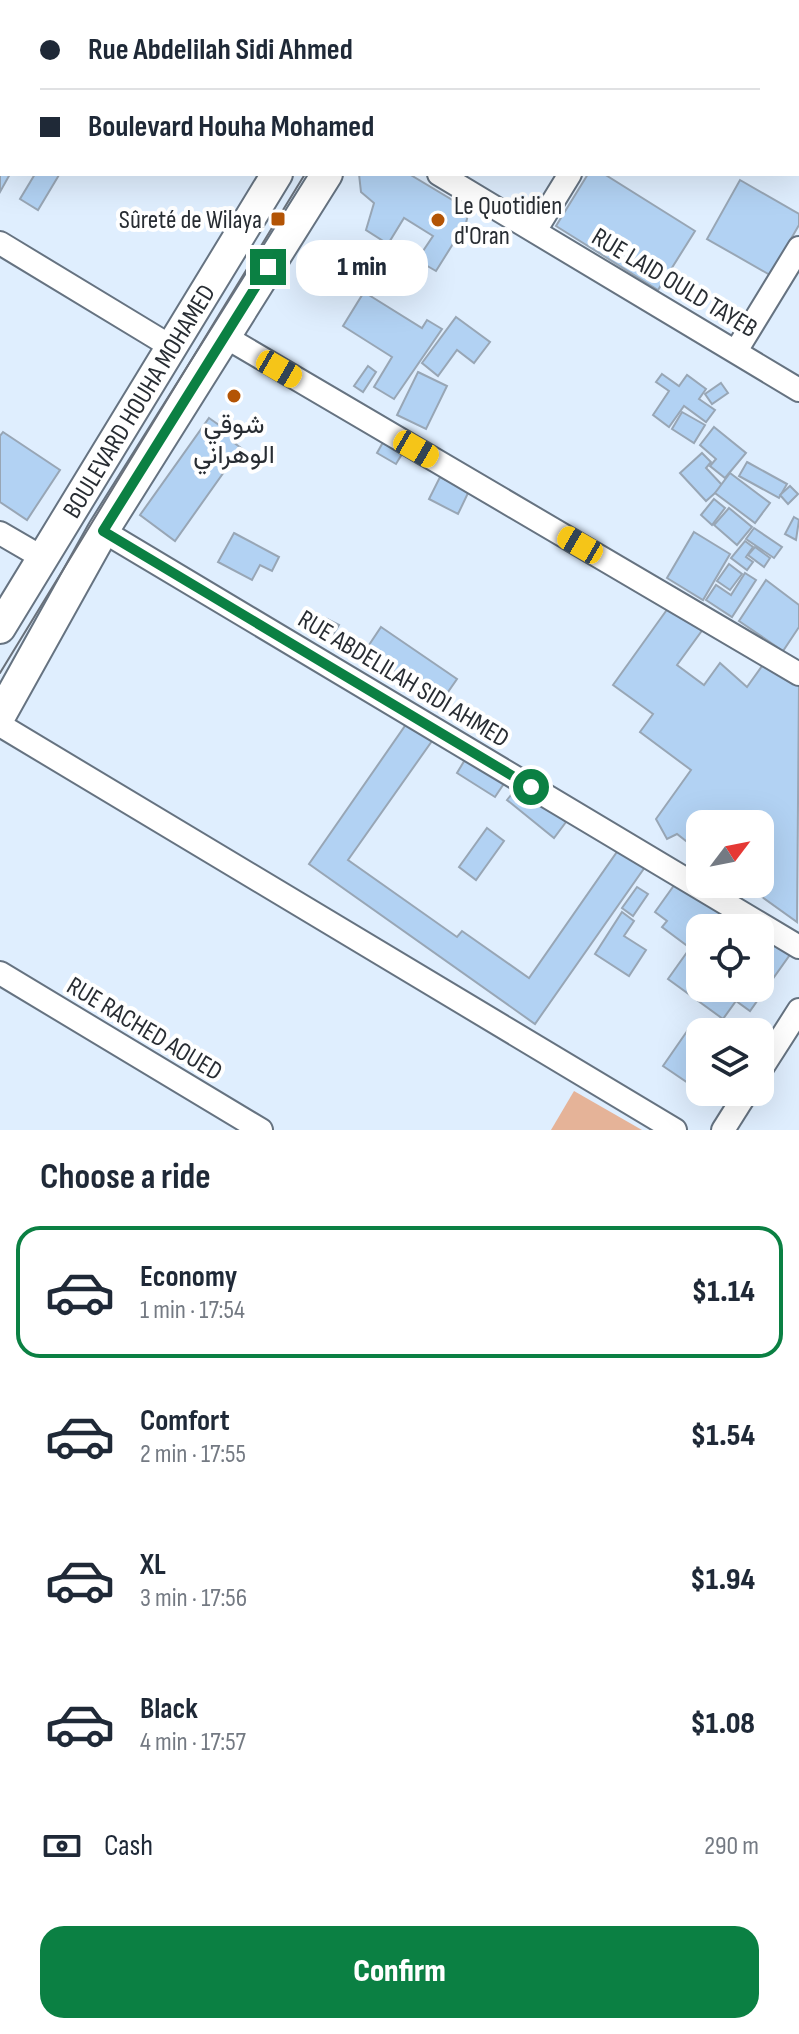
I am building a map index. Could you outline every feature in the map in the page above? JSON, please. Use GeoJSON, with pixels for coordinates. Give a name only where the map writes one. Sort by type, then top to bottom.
{"type":"FeatureCollection","features":[{"type":"Feature","properties":{"kind":"main road","name":"BOULEVARD HOUHA MOHAMED"},"geometry":{"type":"LineString","coordinates":[[0,628],[276,176]]}},
{"type":"Feature","properties":{"kind":"main road","name":"BOULEVARD HOUHA MOHAMED"},"geometry":{"type":"LineString","coordinates":[[0,716],[103,531],[326,176]]}},
{"type":"Feature","properties":{"kind":"street","name":"RUE LAID OULD TAYEB"},"geometry":{"type":"LineString","coordinates":[[442,176],[799,390]]}},
{"type":"Feature","properties":{"kind":"street"},"geometry":{"type":"LineString","coordinates":[[535,231],[569,176]]}},
{"type":"Feature","properties":{"kind":"street"},"geometry":{"type":"LineString","coordinates":[[0,243],[170,346]]}},
{"type":"Feature","properties":{"kind":"street"},"geometry":{"type":"LineString","coordinates":[[736,351],[799,248]]}},
{"type":"Feature","properties":{"kind":"street"},"geometry":{"type":"LineString","coordinates":[[224,336],[799,674]]}},
{"type":"Feature","properties":{"kind":"street","name":"RUE ABDELILAH SIDI AHMED"},"geometry":{"type":"LineString","coordinates":[[103,531],[799,947]]}},
{"type":"Feature","properties":{"kind":"street"},"geometry":{"type":"LineString","coordinates":[[0,533],[43,558]]}},
{"type":"Feature","properties":{"kind":"street"},"geometry":{"type":"LineString","coordinates":[[0,725],[675,1130]]}},
{"type":"Feature","properties":{"kind":"street","name":"RUE RACHED AOUED"},"geometry":{"type":"LineString","coordinates":[[0,973],[261,1130]]}},
{"type":"Feature","properties":{"kind":"street"},"geometry":{"type":"LineString","coordinates":[[774,1049],[799,1010]]}},
{"type":"Feature","properties":{"kind":"street"},"geometry":{"type":"LineString","coordinates":[[723,1130],[738,1106]]}},
{"type":"Feature","properties":{"kind":"shaded area"},"geometry":{"type":"Polygon","coordinates":[[[574,1091],[642,1130],[551,1130],[574,1091]]]}},
{"type":"Feature","properties":{"kind":"building"},"geometry":{"type":"Polygon","coordinates":[[[0,176],[9,176],[0,192],[0,176]]]}},
{"type":"Feature","properties":{"kind":"building"},"geometry":{"type":"Polygon","coordinates":[[[34,176],[58,176],[38,210],[20,199],[34,176]]]}},
{"type":"Feature","properties":{"kind":"building","name":"Le Quotidien d'Oran"},"geometry":{"type":"Polygon","coordinates":[[[359,176],[412,176],[469,210],[466,223],[436,271],[417,260],[433,236],[404,218],[388,244],[366,230],[374,203],[361,192],[359,176]]]}},
{"type":"Feature","properties":{"kind":"building"},"geometry":{"type":"Polygon","coordinates":[[[587,176],[607,176],[695,231],[658,290],[556,226],[587,176]]]}},
{"type":"Feature","properties":{"kind":"building"},"geometry":{"type":"Polygon","coordinates":[[[740,180],[799,214],[799,225],[770,275],[707,239],[740,180]]]}},
{"type":"Feature","properties":{"kind":"building"},"geometry":{"type":"Polygon","coordinates":[[[364,292],[422,328],[427,320],[442,329],[394,399],[374,387],[392,357],[343,326],[364,292]]]}},
{"type":"Feature","properties":{"kind":"building"},"geometry":{"type":"Polygon","coordinates":[[[456,317],[490,342],[474,363],[457,350],[438,376],[422,363],[456,317]]]}},
{"type":"Feature","properties":{"kind":"building"},"geometry":{"type":"Polygon","coordinates":[[[368,366],[376,372],[363,392],[354,386],[368,366]]]}},
{"type":"Feature","properties":{"kind":"building"},"geometry":{"type":"Polygon","coordinates":[[[418,372],[447,386],[426,429],[397,415],[418,372]]]}},
{"type":"Feature","properties":{"kind":"building"},"geometry":{"type":"Polygon","coordinates":[[[662,374],[679,386],[687,375],[706,389],[699,399],[715,410],[706,422],[684,406],[669,427],[653,415],[669,391],[656,382],[662,374]]]}},
{"type":"Feature","properties":{"kind":"building"},"geometry":{"type":"Polygon","coordinates":[[[721,383],[728,393],[712,404],[705,394],[721,383]]]}},
{"type":"Feature","properties":{"kind":"building"},"geometry":{"type":"Polygon","coordinates":[[[682,412],[705,425],[694,443],[672,429],[682,412]]]}},
{"type":"Feature","properties":{"kind":"building"},"geometry":{"type":"Polygon","coordinates":[[[209,418],[236,437],[233,442],[241,448],[175,541],[140,515],[209,418]]]}},
{"type":"Feature","properties":{"kind":"building"},"geometry":{"type":"Polygon","coordinates":[[[714,427],[746,453],[725,478],[710,466],[716,459],[700,445],[714,427]]]}},
{"type":"Feature","properties":{"kind":"building"},"geometry":{"type":"Polygon","coordinates":[[[3,432],[60,470],[27,520],[0,502],[0,436],[3,432]]]}},
{"type":"Feature","properties":{"kind":"building"},"geometry":{"type":"Polygon","coordinates":[[[386,437],[405,449],[396,464],[377,453],[386,437]]]}},
{"type":"Feature","properties":{"kind":"building"},"geometry":{"type":"Polygon","coordinates":[[[702,453],[711,462],[706,468],[723,486],[706,501],[680,473],[702,453]]]}},
{"type":"Feature","properties":{"kind":"building"},"geometry":{"type":"Polygon","coordinates":[[[747,462],[787,484],[779,498],[739,476],[747,462]]]}},
{"type":"Feature","properties":{"kind":"building"},"geometry":{"type":"Polygon","coordinates":[[[730,473],[770,503],[755,523],[715,493],[730,473]]]}},
{"type":"Feature","properties":{"kind":"building"},"geometry":{"type":"Polygon","coordinates":[[[440,477],[469,491],[458,514],[429,499],[440,477]]]}},
{"type":"Feature","properties":{"kind":"building"},"geometry":{"type":"Polygon","coordinates":[[[790,486],[798,494],[788,504],[780,495],[790,486]]]}},
{"type":"Feature","properties":{"kind":"building"},"geometry":{"type":"Polygon","coordinates":[[[714,499],[725,508],[712,525],[701,515],[714,499]]]}},
{"type":"Feature","properties":{"kind":"building"},"geometry":{"type":"Polygon","coordinates":[[[729,508],[752,527],[737,545],[714,525],[729,508]]]}},
{"type":"Feature","properties":{"kind":"building"},"geometry":{"type":"Polygon","coordinates":[[[794,517],[799,520],[796,540],[785,534],[794,517]]]}},
{"type":"Feature","properties":{"kind":"building"},"geometry":{"type":"Polygon","coordinates":[[[754,528],[782,547],[774,558],[746,539],[754,528]]]}},
{"type":"Feature","properties":{"kind":"building"},"geometry":{"type":"Polygon","coordinates":[[[694,532],[730,554],[703,600],[667,578],[694,532]]]}},
{"type":"Feature","properties":{"kind":"building"},"geometry":{"type":"Polygon","coordinates":[[[234,533],[279,557],[272,571],[260,565],[252,580],[218,562],[234,533]]]}},
{"type":"Feature","properties":{"kind":"building"},"geometry":{"type":"Polygon","coordinates":[[[745,541],[753,547],[746,557],[753,562],[747,570],[731,558],[745,541]]]}},
{"type":"Feature","properties":{"kind":"building"},"geometry":{"type":"Polygon","coordinates":[[[755,547],[770,558],[764,567],[748,555],[755,547]]]}},
{"type":"Feature","properties":{"kind":"building"},"geometry":{"type":"Polygon","coordinates":[[[729,564],[742,574],[730,590],[717,581],[729,564]]]}},
{"type":"Feature","properties":{"kind":"building"},"geometry":{"type":"Polygon","coordinates":[[[745,573],[756,580],[732,617],[706,600],[716,585],[731,595],[745,573]]]}},
{"type":"Feature","properties":{"kind":"building"},"geometry":{"type":"Polygon","coordinates":[[[766,580],[799,605],[799,627],[783,651],[739,621],[766,580]]]}},
{"type":"Feature","properties":{"kind":"building"},"geometry":{"type":"Polygon","coordinates":[[[671,604],[706,625],[677,665],[704,685],[720,663],[747,687],[767,659],[799,683],[797,922],[764,898],[774,898],[774,810],[686,810],[686,841],[677,834],[667,839],[656,819],[691,770],[640,732],[653,714],[613,685],[671,604]]]}},
{"type":"Feature","properties":{"kind":"building"},"geometry":{"type":"Polygon","coordinates":[[[325,618],[339,625],[330,640],[317,633],[325,618]]]}},
{"type":"Feature","properties":{"kind":"building"},"geometry":{"type":"Polygon","coordinates":[[[381,627],[457,679],[441,702],[365,651],[381,627]]]}},
{"type":"Feature","properties":{"kind":"building"},"geometry":{"type":"Polygon","coordinates":[[[407,723],[432,741],[348,860],[457,937],[462,931],[529,978],[619,849],[645,867],[535,1024],[309,864],[407,723]]]}},
{"type":"Feature","properties":{"kind":"building"},"geometry":{"type":"Polygon","coordinates":[[[466,758],[505,782],[495,797],[457,773],[466,758]]]}},
{"type":"Feature","properties":{"kind":"building"},"geometry":{"type":"Polygon","coordinates":[[[519,785],[566,822],[554,838],[507,800],[519,785]]]}},
{"type":"Feature","properties":{"kind":"building"},"geometry":{"type":"Polygon","coordinates":[[[487,828],[504,841],[476,880],[459,867],[487,828]]]}},
{"type":"Feature","properties":{"kind":"building"},"geometry":{"type":"Polygon","coordinates":[[[675,884],[686,889],[686,898],[706,898],[717,903],[721,898],[739,898],[761,914],[686,914],[686,945],[662,927],[667,921],[655,912],[675,884]]]}},
{"type":"Feature","properties":{"kind":"building"},"geometry":{"type":"Polygon","coordinates":[[[637,887],[648,894],[633,916],[622,908],[637,887]]]}},
{"type":"Feature","properties":{"kind":"building"},"geometry":{"type":"Polygon","coordinates":[[[622,912],[634,921],[624,936],[646,950],[629,976],[595,954],[622,912]]]}},
{"type":"Feature","properties":{"kind":"building"},"geometry":{"type":"Polygon","coordinates":[[[774,924],[799,942],[774,977],[774,924]]]}},
{"type":"Feature","properties":{"kind":"building"},"geometry":{"type":"Polygon","coordinates":[[[686,954],[686,992],[668,979],[686,954]]]}},
{"type":"Feature","properties":{"kind":"building"},"geometry":{"type":"Polygon","coordinates":[[[700,1002],[735,1002],[722,1018],[700,1002]]]}},
{"type":"Feature","properties":{"kind":"building"},"geometry":{"type":"Polygon","coordinates":[[[737,1002],[756,1002],[750,1011],[737,1002]]]}},
{"type":"Feature","properties":{"kind":"building"},"geometry":{"type":"Polygon","coordinates":[[[686,1033],[686,1082],[663,1066],[686,1033]]]}},
{"type":"Feature","properties":{"kind":"tram line"},"geometry":{"type":"LineString","coordinates":[[0,673],[304,176]]}},
{"type":"Feature","properties":{"kind":"place","name":"Sûreté de Wilaya"},"geometry":{"type":"Point","coordinates":[278,219]}},
{"type":"Feature","properties":{"kind":"place","name":"Le Quotidien d'Oran"},"geometry":{"type":"Point","coordinates":[438,220]}},
{"type":"Feature","properties":{"kind":"place","name":"شوقي الوهراني"},"geometry":{"type":"Point","coordinates":[234,396]}},
{"type":"Feature","properties":{"kind":"route"},"geometry":{"type":"LineString","coordinates":[[268,267],[103,531],[531,787]]}}]}
